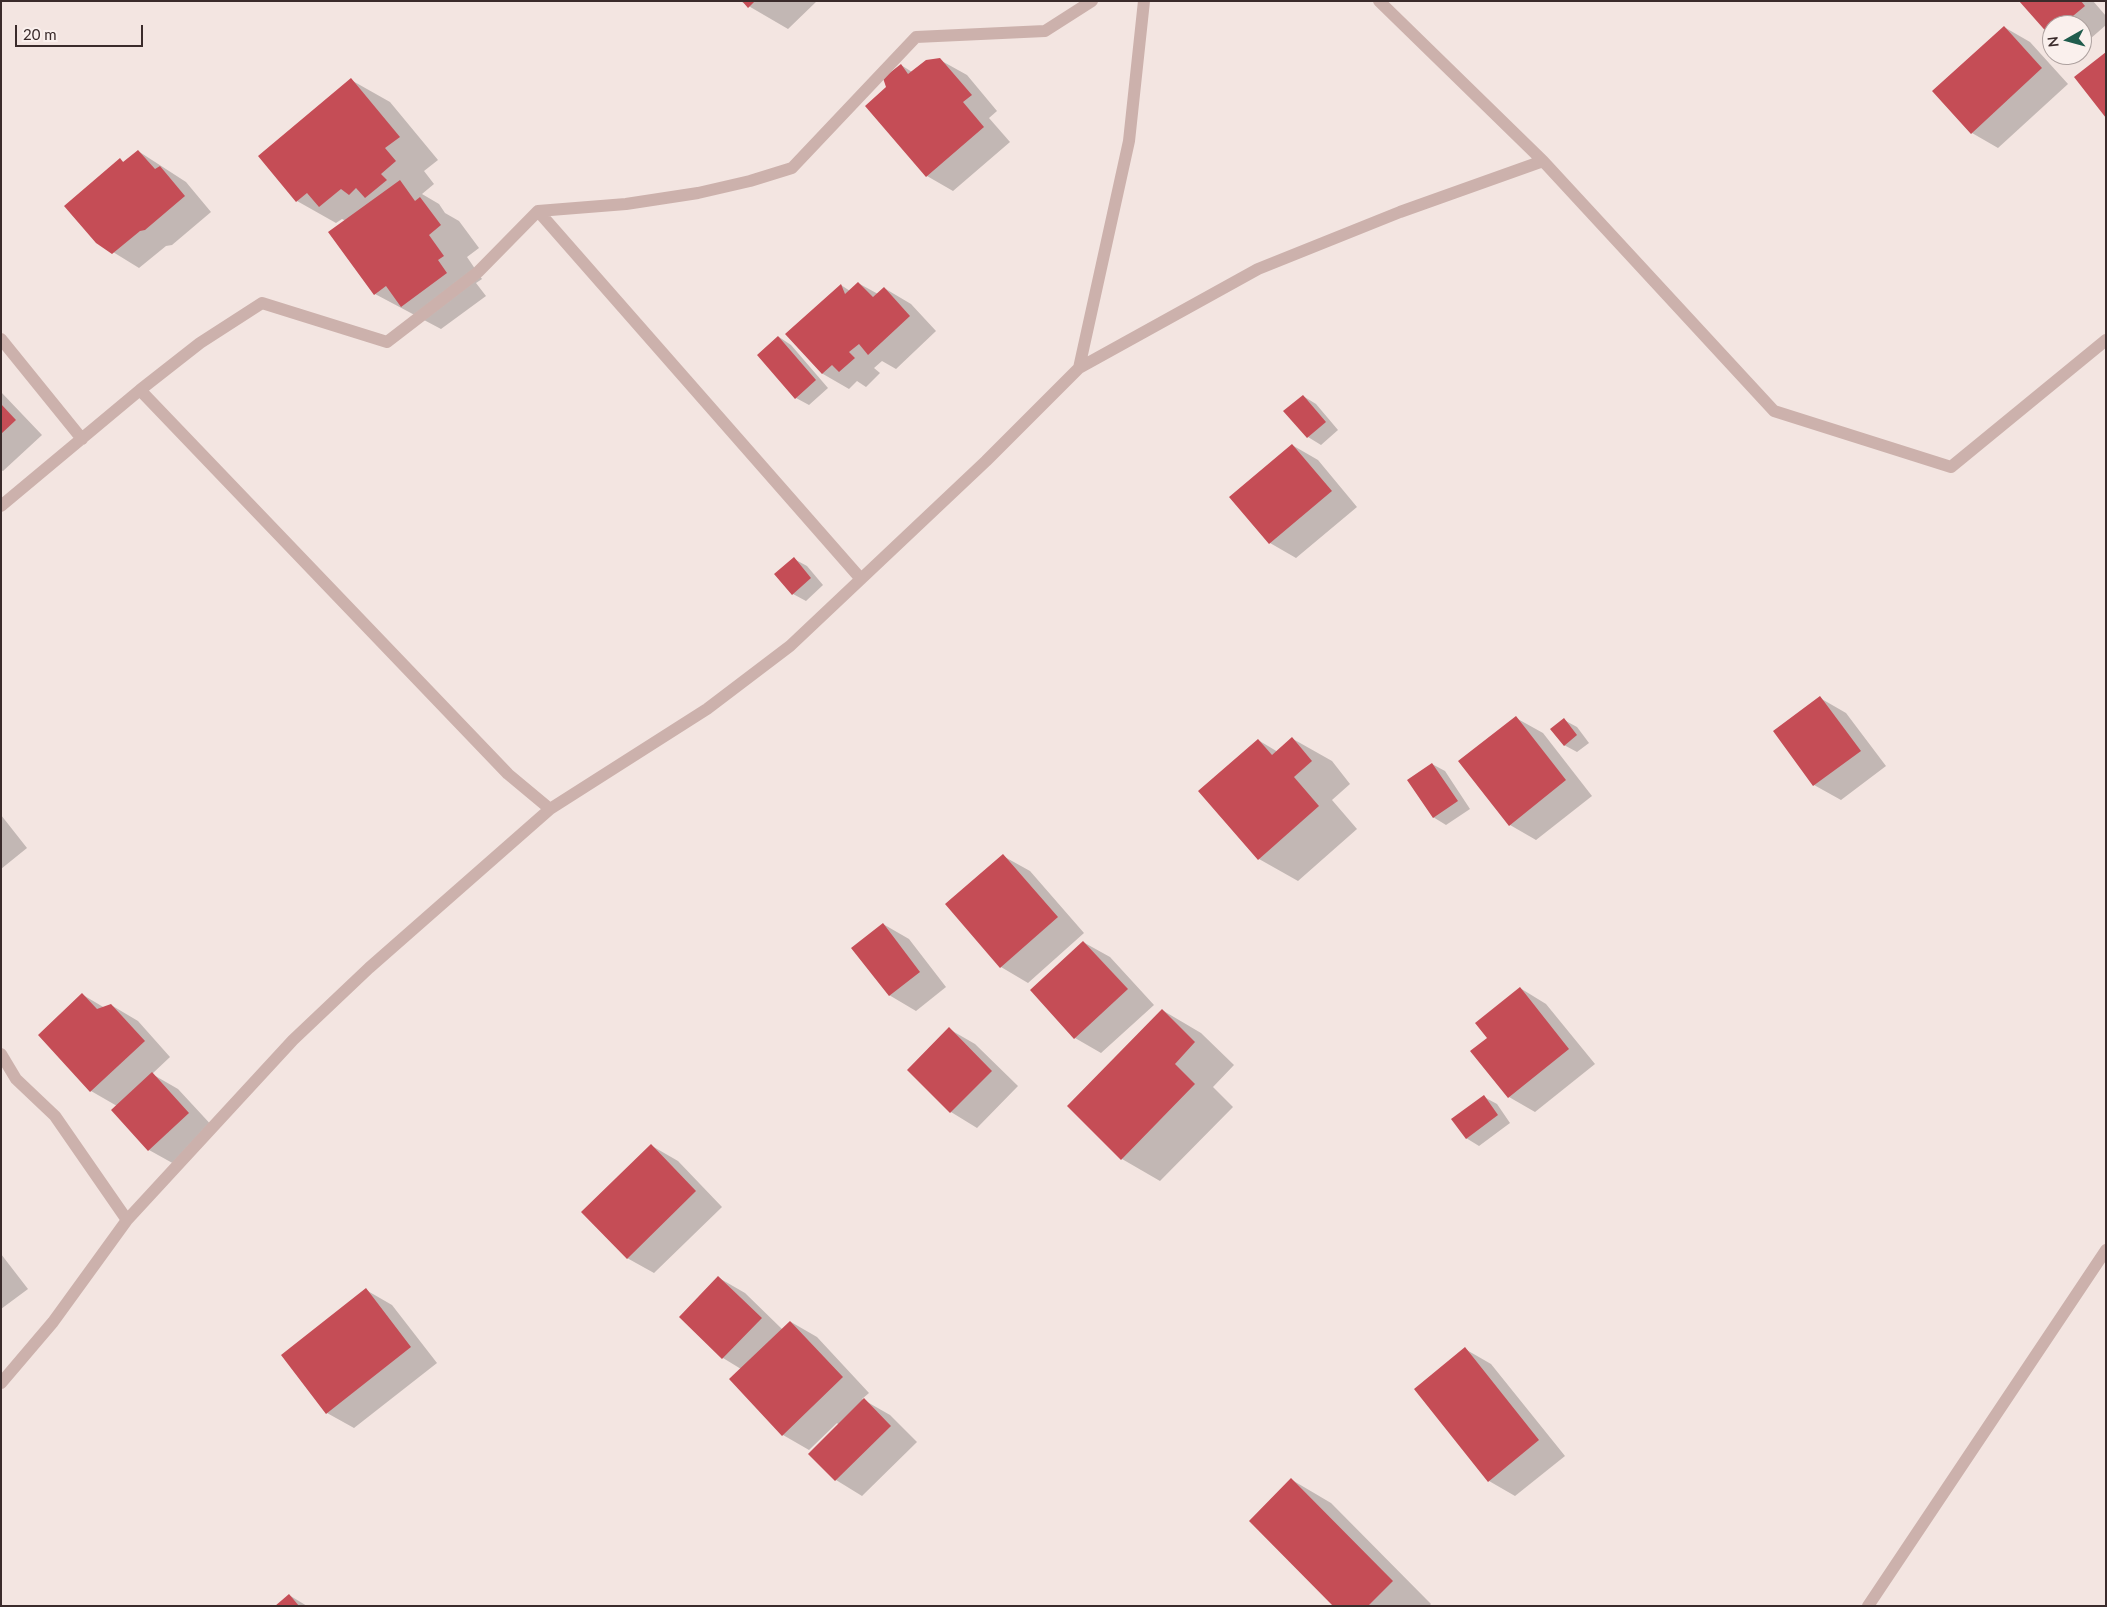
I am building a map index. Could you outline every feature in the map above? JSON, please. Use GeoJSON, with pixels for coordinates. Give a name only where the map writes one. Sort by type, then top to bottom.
{"type":"FeatureCollection","features":[{"type":"Feature","properties":{"kind":"street"},"geometry":{"type":"LineString","coordinates":[[1,506],[140,390],[200,343],[262,303],[387,342],[478,272],[538,211],[626,204],[698,193],[792,168],[916,37],[1045,31],[1092,1]]}},
{"type":"Feature","properties":{"kind":"street"},"geometry":{"type":"LineString","coordinates":[[1080,368],[1129,141],[1144,1]]}},
{"type":"Feature","properties":{"kind":"street"},"geometry":{"type":"LineString","coordinates":[[1378,1],[1543,161],[1774,411],[1951,467],[2106,340]]}},
{"type":"Feature","properties":{"kind":"street"},"geometry":{"type":"LineString","coordinates":[[1,1383],[53,1322],[127,1220],[293,1040],[369,968],[550,809],[707,709],[790,646],[986,461],[1080,368],[1258,268],[1400,212],[1543,161]]}},
{"type":"Feature","properties":{"kind":"street"},"geometry":{"type":"LineString","coordinates":[[538,211],[861,579]]}},
{"type":"Feature","properties":{"kind":"street"},"geometry":{"type":"LineString","coordinates":[[1,339],[82,439]]}},
{"type":"Feature","properties":{"kind":"street"},"geometry":{"type":"LineString","coordinates":[[140,390],[508,774],[550,809]]}},
{"type":"Feature","properties":{"kind":"street"},"geometry":{"type":"LineString","coordinates":[[1,1054],[16,1079],[55,1116],[127,1220]]}},
{"type":"Feature","properties":{"kind":"street"},"geometry":{"type":"LineString","coordinates":[[1868,1606],[2106,1250]]}},
{"type":"Feature","properties":{"kind":"building"},"geometry":{"type":"Polygon","coordinates":[[[742,1],[755,1],[748,8],[742,1]]]}},
{"type":"Feature","properties":{"kind":"building"},"geometry":{"type":"Polygon","coordinates":[[[2019,1],[2081,1],[2085,6],[2074,15],[2042,15],[2042,27],[2019,1]]]}},
{"type":"Feature","properties":{"kind":"building"},"geometry":{"type":"Polygon","coordinates":[[[2004,26],[2042,68],[1971,134],[1932,91],[2004,26]]]}},
{"type":"Feature","properties":{"kind":"building"},"geometry":{"type":"Polygon","coordinates":[[[2106,52],[2106,118],[2074,77],[2092,65],[2092,63],[2106,52]]]}},
{"type":"Feature","properties":{"kind":"building"},"geometry":{"type":"Polygon","coordinates":[[[940,58],[972,95],[963,102],[984,127],[926,177],[865,106],[886,87],[883,78],[901,64],[908,74],[926,60],[940,58]]]}},
{"type":"Feature","properties":{"kind":"building"},"geometry":{"type":"Polygon","coordinates":[[[351,78],[400,137],[385,148],[396,161],[381,174],[387,180],[365,198],[356,188],[349,195],[341,189],[319,207],[307,193],[296,202],[258,156],[351,78]]]}},
{"type":"Feature","properties":{"kind":"building"},"geometry":{"type":"Polygon","coordinates":[[[138,150],[155,169],[160,166],[185,196],[145,230],[140,231],[112,254],[96,243],[64,206],[120,158],[123,162],[138,150]]]}},
{"type":"Feature","properties":{"kind":"building"},"geometry":{"type":"Polygon","coordinates":[[[400,180],[415,201],[420,197],[441,225],[429,235],[444,256],[438,260],[447,273],[401,307],[386,286],[374,295],[328,232],[400,180]]]}},
{"type":"Feature","properties":{"kind":"building"},"geometry":{"type":"Polygon","coordinates":[[[858,282],[873,297],[884,287],[910,316],[868,355],[859,344],[849,352],[855,358],[839,372],[832,365],[822,374],[785,334],[841,284],[845,294],[858,282]]]}},
{"type":"Feature","properties":{"kind":"building"},"geometry":{"type":"Polygon","coordinates":[[[778,336],[816,380],[795,399],[757,355],[778,336]]]}},
{"type":"Feature","properties":{"kind":"building"},"geometry":{"type":"Polygon","coordinates":[[[1303,395],[1326,422],[1307,438],[1283,411],[1303,395]]]}},
{"type":"Feature","properties":{"kind":"building"},"geometry":{"type":"Polygon","coordinates":[[[1,404],[16,420],[1,434],[1,404]]]}},
{"type":"Feature","properties":{"kind":"building"},"geometry":{"type":"Polygon","coordinates":[[[1292,444],[1332,491],[1269,544],[1229,497],[1292,444]]]}},
{"type":"Feature","properties":{"kind":"building"},"geometry":{"type":"Polygon","coordinates":[[[794,557],[811,578],[792,595],[774,574],[794,557]]]}},
{"type":"Feature","properties":{"kind":"building"},"geometry":{"type":"Polygon","coordinates":[[[1820,696],[1861,751],[1813,786],[1773,731],[1820,696]]]}},
{"type":"Feature","properties":{"kind":"building"},"geometry":{"type":"Polygon","coordinates":[[[1516,716],[1566,780],[1509,826],[1458,761],[1516,716]]]}},
{"type":"Feature","properties":{"kind":"building"},"geometry":{"type":"Polygon","coordinates":[[[1564,718],[1577,735],[1564,746],[1550,729],[1564,718]]]}},
{"type":"Feature","properties":{"kind":"building"},"geometry":{"type":"Polygon","coordinates":[[[1292,737],[1312,761],[1294,777],[1319,806],[1258,860],[1198,791],[1258,739],[1272,755],[1292,737]]]}},
{"type":"Feature","properties":{"kind":"building"},"geometry":{"type":"Polygon","coordinates":[[[1432,763],[1458,801],[1433,818],[1407,780],[1432,763]]]}},
{"type":"Feature","properties":{"kind":"building"},"geometry":{"type":"Polygon","coordinates":[[[1003,854],[1058,917],[1000,968],[945,904],[1003,854]]]}},
{"type":"Feature","properties":{"kind":"building"},"geometry":{"type":"Polygon","coordinates":[[[883,923],[920,972],[889,996],[851,948],[883,923]]]}},
{"type":"Feature","properties":{"kind":"building"},"geometry":{"type":"Polygon","coordinates":[[[1083,941],[1128,989],[1074,1039],[1030,990],[1083,941]]]}},
{"type":"Feature","properties":{"kind":"building"},"geometry":{"type":"Polygon","coordinates":[[[1520,987],[1569,1049],[1508,1098],[1470,1051],[1487,1038],[1475,1023],[1520,987]]]}},
{"type":"Feature","properties":{"kind":"building"},"geometry":{"type":"Polygon","coordinates":[[[82,993],[97,1009],[111,1004],[145,1041],[90,1092],[38,1035],[82,993]]]}},
{"type":"Feature","properties":{"kind":"building"},"geometry":{"type":"Polygon","coordinates":[[[1162,1009],[1195,1042],[1175,1064],[1195,1084],[1121,1160],[1067,1106],[1162,1009]]]}},
{"type":"Feature","properties":{"kind":"building"},"geometry":{"type":"Polygon","coordinates":[[[949,1027],[992,1071],[950,1113],[907,1070],[949,1027]]]}},
{"type":"Feature","properties":{"kind":"building"},"geometry":{"type":"Polygon","coordinates":[[[152,1072],[189,1113],[148,1151],[111,1110],[152,1072]]]}},
{"type":"Feature","properties":{"kind":"building"},"geometry":{"type":"Polygon","coordinates":[[[1484,1095],[1498,1115],[1466,1139],[1451,1119],[1484,1095]]]}},
{"type":"Feature","properties":{"kind":"building"},"geometry":{"type":"Polygon","coordinates":[[[651,1144],[696,1191],[627,1259],[581,1212],[651,1144]]]}},
{"type":"Feature","properties":{"kind":"building"},"geometry":{"type":"Polygon","coordinates":[[[718,1276],[762,1318],[722,1359],[679,1317],[718,1276]]]}},
{"type":"Feature","properties":{"kind":"building"},"geometry":{"type":"Polygon","coordinates":[[[366,1288],[411,1347],[326,1414],[281,1355],[366,1288]]]}},
{"type":"Feature","properties":{"kind":"building"},"geometry":{"type":"Polygon","coordinates":[[[790,1321],[843,1377],[782,1436],[729,1379],[790,1321]]]}},
{"type":"Feature","properties":{"kind":"building"},"geometry":{"type":"Polygon","coordinates":[[[1465,1347],[1539,1440],[1488,1482],[1414,1389],[1465,1347]]]}},
{"type":"Feature","properties":{"kind":"building"},"geometry":{"type":"Polygon","coordinates":[[[864,1398],[891,1426],[835,1481],[808,1454],[864,1398]]]}},
{"type":"Feature","properties":{"kind":"building"},"geometry":{"type":"Polygon","coordinates":[[[1291,1478],[1393,1581],[1368,1606],[1333,1606],[1249,1521],[1291,1478]]]}},
{"type":"Feature","properties":{"kind":"building"},"geometry":{"type":"Polygon","coordinates":[[[289,1594],[299,1606],[275,1606],[289,1594]]]}}]}
